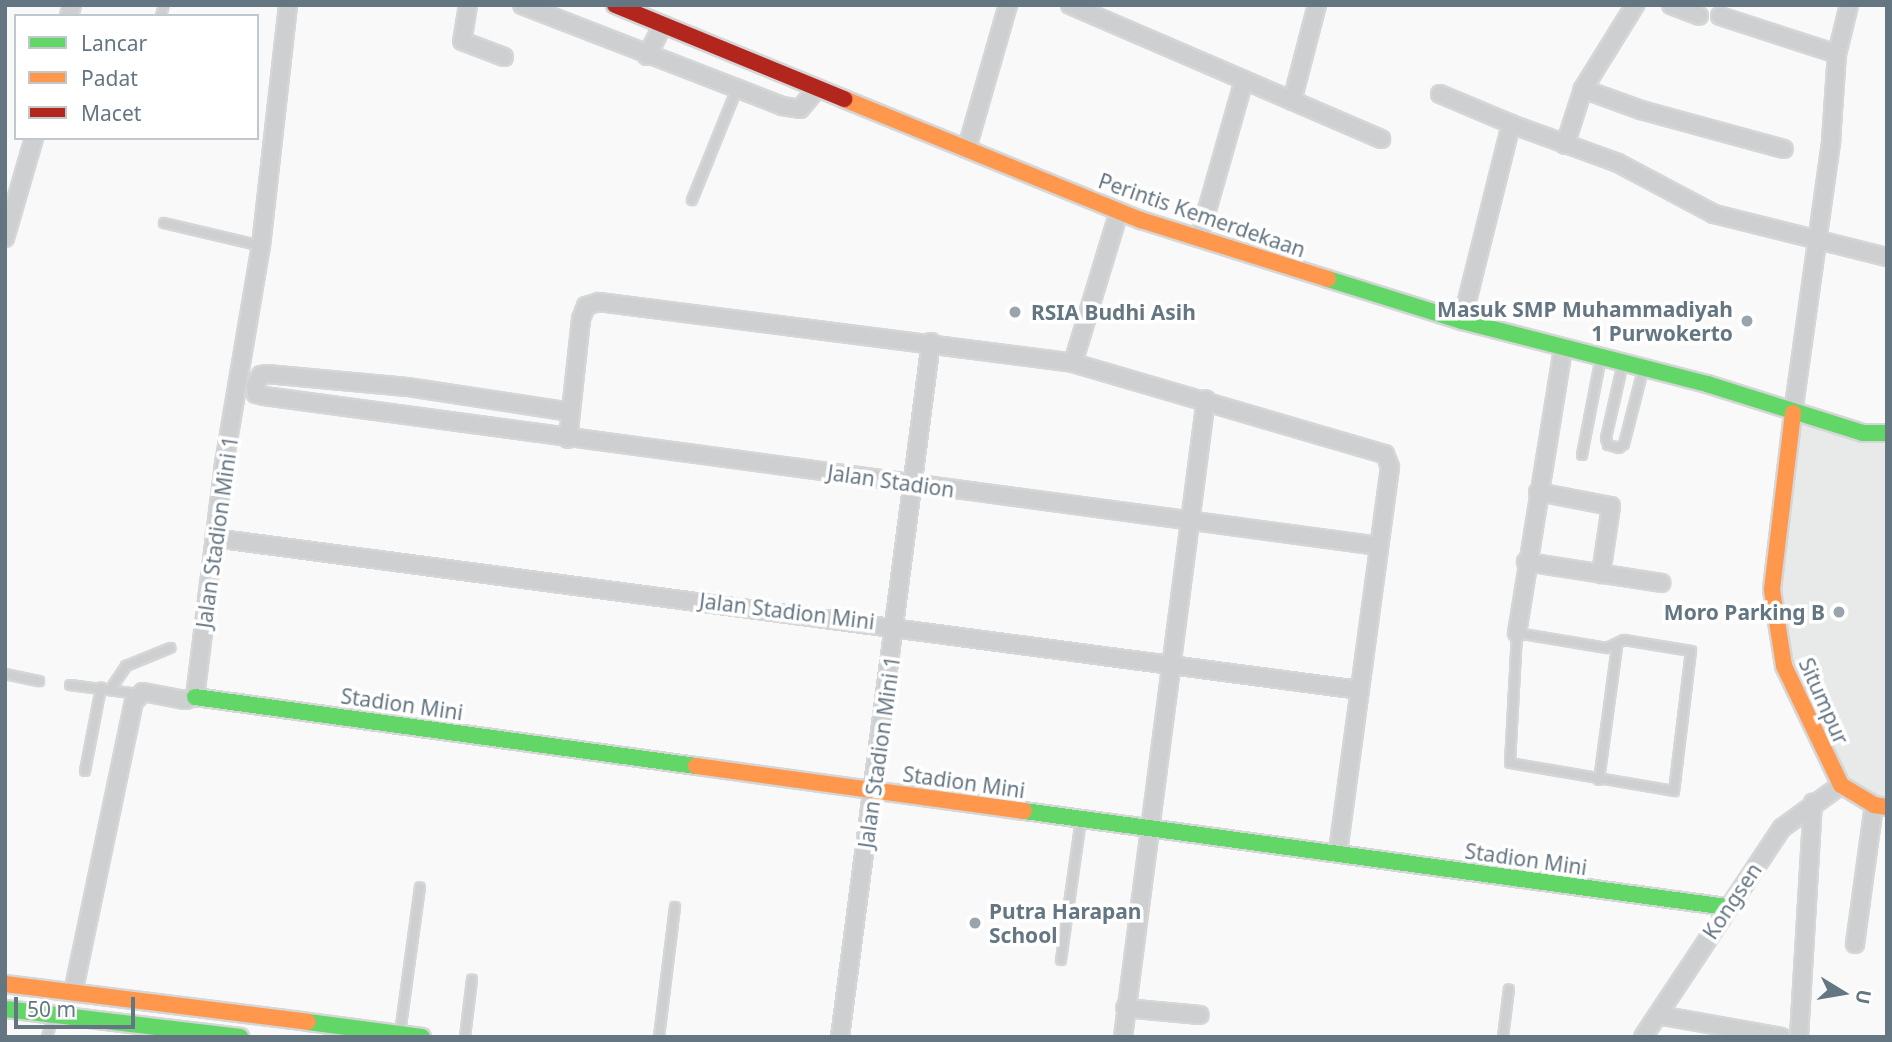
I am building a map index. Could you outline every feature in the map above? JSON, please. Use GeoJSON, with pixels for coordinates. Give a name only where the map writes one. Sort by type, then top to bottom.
{"type":"FeatureCollection","features":[{"type":"Feature","properties":{"kind":"street","name":"Jalan Stadion Mini 1"},"geometry":{"type":"LineString","coordinates":[[195,697],[214,538],[261,246],[288,5]]}},
{"type":"Feature","properties":{"kind":"street"},"geometry":{"type":"LineString","coordinates":[[468,5],[462,41],[503,57]]}},
{"type":"Feature","properties":{"kind":"street"},"geometry":{"type":"LineString","coordinates":[[522,5],[736,92],[800,109],[817,89]]}},
{"type":"Feature","properties":{"kind":"street"},"geometry":{"type":"LineString","coordinates":[[967,148],[1008,5]]}},
{"type":"Feature","properties":{"kind":"street"},"geometry":{"type":"LineString","coordinates":[[1070,5],[1381,139]]}},
{"type":"Feature","properties":{"kind":"street"},"geometry":{"type":"LineString","coordinates":[[1292,101],[1317,5]]}},
{"type":"Feature","properties":{"kind":"street"},"geometry":{"type":"LineString","coordinates":[[1565,145],[1583,89],[1635,5]]}},
{"type":"Feature","properties":{"kind":"street"},"geometry":{"type":"LineString","coordinates":[[1671,5],[1699,16]]}},
{"type":"Feature","properties":{"kind":"street"},"geometry":{"type":"LineString","coordinates":[[1793,413],[1818,240],[1837,54],[1849,5]]}},
{"type":"Feature","properties":{"kind":"street","name":"Perintis Kemerdekaan"},"geometry":{"type":"LineString","coordinates":[[624,7],[1119,212],[1462,321],[1643,368],[1863,433]]}},
{"type":"Feature","properties":{"kind":"street"},"geometry":{"type":"LineString","coordinates":[[1720,16],[1837,54]]}},
{"type":"Feature","properties":{"kind":"street"},"geometry":{"type":"LineString","coordinates":[[647,56],[663,25]]}},
{"type":"Feature","properties":{"kind":"street"},"geometry":{"type":"LineString","coordinates":[[1199,238],[1244,80]]}},
{"type":"Feature","properties":{"kind":"street"},"geometry":{"type":"LineString","coordinates":[[1583,89],[1641,110],[1784,149]]}},
{"type":"Feature","properties":{"kind":"street"},"geometry":{"type":"LineString","coordinates":[[1440,94],[1510,124],[1618,163],[1714,214],[1887,257]]}},
{"type":"Feature","properties":{"kind":"street"},"geometry":{"type":"LineString","coordinates":[[1462,321],[1510,124]]}},
{"type":"Feature","properties":{"kind":"street"},"geometry":{"type":"LineString","coordinates":[[5,238],[33,140]]}},
{"type":"Feature","properties":{"kind":"street"},"geometry":{"type":"LineString","coordinates":[[1073,363],[1119,212]]}},
{"type":"Feature","properties":{"kind":"street"},"geometry":{"type":"LineString","coordinates":[[568,439],[581,319],[592,303],[931,342],[1073,363],[1385,454],[1390,467],[1338,854]]}},
{"type":"Feature","properties":{"kind":"street","name":"Jalan Stadion Mini 1"},"geometry":{"type":"LineString","coordinates":[[840,1037],[916,483],[931,342]]}},
{"type":"Feature","properties":{"kind":"street"},"geometry":{"type":"LineString","coordinates":[[1517,633],[1526,562],[1563,348]]}},
{"type":"Feature","properties":{"kind":"street"},"geometry":{"type":"LineString","coordinates":[[236,407],[256,394],[257,379],[267,374],[407,387],[571,412]]}},
{"type":"Feature","properties":{"kind":"street"},"geometry":{"type":"LineString","coordinates":[[402,416],[407,387]]}},
{"type":"Feature","properties":{"kind":"street","name":"Jalan Stadion"},"geometry":{"type":"LineString","coordinates":[[256,394],[568,439],[1379,546]]}},
{"type":"Feature","properties":{"kind":"street"},"geometry":{"type":"LineString","coordinates":[[1123,1037],[1206,400]]}},
{"type":"Feature","properties":{"kind":"street","name":"Situmpur"},"geometry":{"type":"LineString","coordinates":[[1793,413],[1772,590],[1784,666],[1841,785]]}},
{"type":"Feature","properties":{"kind":"street"},"geometry":{"type":"LineString","coordinates":[[1863,433],[1887,433]]}},
{"type":"Feature","properties":{"kind":"street"},"geometry":{"type":"LineString","coordinates":[[1863,433],[1887,446]]}},
{"type":"Feature","properties":{"kind":"street"},"geometry":{"type":"LineString","coordinates":[[1538,492],[1611,506],[1601,574]]}},
{"type":"Feature","properties":{"kind":"street","name":"Jalan Stadion Mini"},"geometry":{"type":"LineString","coordinates":[[214,538],[896,625],[1360,690]]}},
{"type":"Feature","properties":{"kind":"street"},"geometry":{"type":"LineString","coordinates":[[1526,562],[1661,583]]}},
{"type":"Feature","properties":{"kind":"street"},"geometry":{"type":"LineString","coordinates":[[73,993],[138,694],[190,701],[195,697]]}},
{"type":"Feature","properties":{"kind":"street","name":"Stadion Mini"},"geometry":{"type":"LineString","coordinates":[[195,697],[1149,830],[1727,906]]}},
{"type":"Feature","properties":{"kind":"street"},"geometry":{"type":"LineString","coordinates":[[1841,785],[1880,806],[1854,944]]}},
{"type":"Feature","properties":{"kind":"street","name":"Kongsen"},"geometry":{"type":"LineString","coordinates":[[1643,1037],[1727,906],[1782,828],[1813,802],[1841,785]]}},
{"type":"Feature","properties":{"kind":"street"},"geometry":{"type":"LineString","coordinates":[[1799,1037],[1813,802]]}},
{"type":"Feature","properties":{"kind":"street"},"geometry":{"type":"LineString","coordinates":[[5,984],[154,1004],[305,1029],[400,1033],[422,1037]]}},
{"type":"Feature","properties":{"kind":"street"},"geometry":{"type":"LineString","coordinates":[[151,1025],[154,1004]]}},
{"type":"Feature","properties":{"kind":"street"},"geometry":{"type":"LineString","coordinates":[[1125,1008],[1200,1015]]}},
{"type":"Feature","properties":{"kind":"street"},"geometry":{"type":"LineString","coordinates":[[5,1009],[240,1037]]}},
{"type":"Feature","properties":{"kind":"street"},"geometry":{"type":"LineString","coordinates":[[1658,1015],[1781,1037]]}},
{"type":"Feature","properties":{"kind":"lane"},"geometry":{"type":"LineString","coordinates":[[692,200],[736,92]]}},
{"type":"Feature","properties":{"kind":"lane"},"geometry":{"type":"LineString","coordinates":[[164,223],[261,246]]}},
{"type":"Feature","properties":{"kind":"lane"},"geometry":{"type":"LineString","coordinates":[[1582,454],[1601,357]]}},
{"type":"Feature","properties":{"kind":"lane"},"geometry":{"type":"LineString","coordinates":[[1623,363],[1606,438],[1608,445],[1619,448],[1626,441],[1643,368]]}},
{"type":"Feature","properties":{"kind":"lane"},"geometry":{"type":"LineString","coordinates":[[1599,780],[1617,646],[1624,640],[1691,651],[1683,735],[1674,791],[1599,780],[1510,763],[1517,633],[1617,646]]}},
{"type":"Feature","properties":{"kind":"lane"},"geometry":{"type":"LineString","coordinates":[[85,771],[106,689],[126,666],[170,648]]}},
{"type":"Feature","properties":{"kind":"lane"},"geometry":{"type":"LineString","coordinates":[[5,674],[39,681]]}},
{"type":"Feature","properties":{"kind":"lane"},"geometry":{"type":"LineString","coordinates":[[70,685],[138,694]]}},
{"type":"Feature","properties":{"kind":"lane"},"geometry":{"type":"LineString","coordinates":[[1061,960],[1081,820]]}},
{"type":"Feature","properties":{"kind":"lane"},"geometry":{"type":"LineString","coordinates":[[400,1033],[420,887]]}},
{"type":"Feature","properties":{"kind":"lane"},"geometry":{"type":"LineString","coordinates":[[659,1037],[675,906]]}},
{"type":"Feature","properties":{"kind":"lane"},"geometry":{"type":"LineString","coordinates":[[466,1037],[472,979]]}},
{"type":"Feature","properties":{"kind":"lane"},"geometry":{"type":"LineString","coordinates":[[1503,1037],[1509,989]]}},
{"type":"Feature","properties":{"kind":"lane"},"geometry":{"type":"LineString","coordinates":[[47,1037],[53,1014]]}},
{"type":"Feature","properties":{"kind":"shaded area","name":"Moro Parking B"},"geometry":{"type":"Polygon","coordinates":[[[1793,413],[1887,432],[1887,807],[1841,785],[1809,725],[1772,590],[1793,413]]]}},
{"type":"Feature","properties":{"kind":"traffic: fast"},"geometry":{"type":"LineString","coordinates":[[1328,279],[1462,321],[1707,384],[1863,433],[1887,433]]}},
{"type":"Feature","properties":{"kind":"traffic: fast"},"geometry":{"type":"LineString","coordinates":[[195,697],[696,766]]}},
{"type":"Feature","properties":{"kind":"traffic: fast"},"geometry":{"type":"LineString","coordinates":[[1024,811],[1727,907]]}},
{"type":"Feature","properties":{"kind":"traffic: fast"},"geometry":{"type":"LineString","coordinates":[[5,1009],[240,1037]]}},
{"type":"Feature","properties":{"kind":"traffic: fast"},"geometry":{"type":"LineString","coordinates":[[308,1022],[422,1037]]}},
{"type":"Feature","properties":{"kind":"traffic: slow"},"geometry":{"type":"LineString","coordinates":[[844,99],[1141,220],[1328,279]]}},
{"type":"Feature","properties":{"kind":"traffic: slow"},"geometry":{"type":"LineString","coordinates":[[1793,413],[1772,590],[1784,666],[1841,785],[1874,805],[1887,807]]}},
{"type":"Feature","properties":{"kind":"traffic: slow"},"geometry":{"type":"LineString","coordinates":[[696,766],[1024,811]]}},
{"type":"Feature","properties":{"kind":"traffic: slow"},"geometry":{"type":"LineString","coordinates":[[5,984],[308,1022]]}},
{"type":"Feature","properties":{"kind":"traffic: jam"},"geometry":{"type":"LineString","coordinates":[[615,5],[844,99]]}},
{"type":"Feature","properties":{"kind":"place","name":"RSIA Budhi Asih"},"geometry":{"type":"Point","coordinates":[1015,312]}},
{"type":"Feature","properties":{"kind":"place","name":"Masuk SMP Muhammadiyah 1 Purwokerto"},"geometry":{"type":"Point","coordinates":[1747,321]}},
{"type":"Feature","properties":{"kind":"place","name":"Moro Parking B"},"geometry":{"type":"Point","coordinates":[1839,612]}},
{"type":"Feature","properties":{"kind":"place","name":"Putra Harapan School"},"geometry":{"type":"Point","coordinates":[975,923]}}]}
